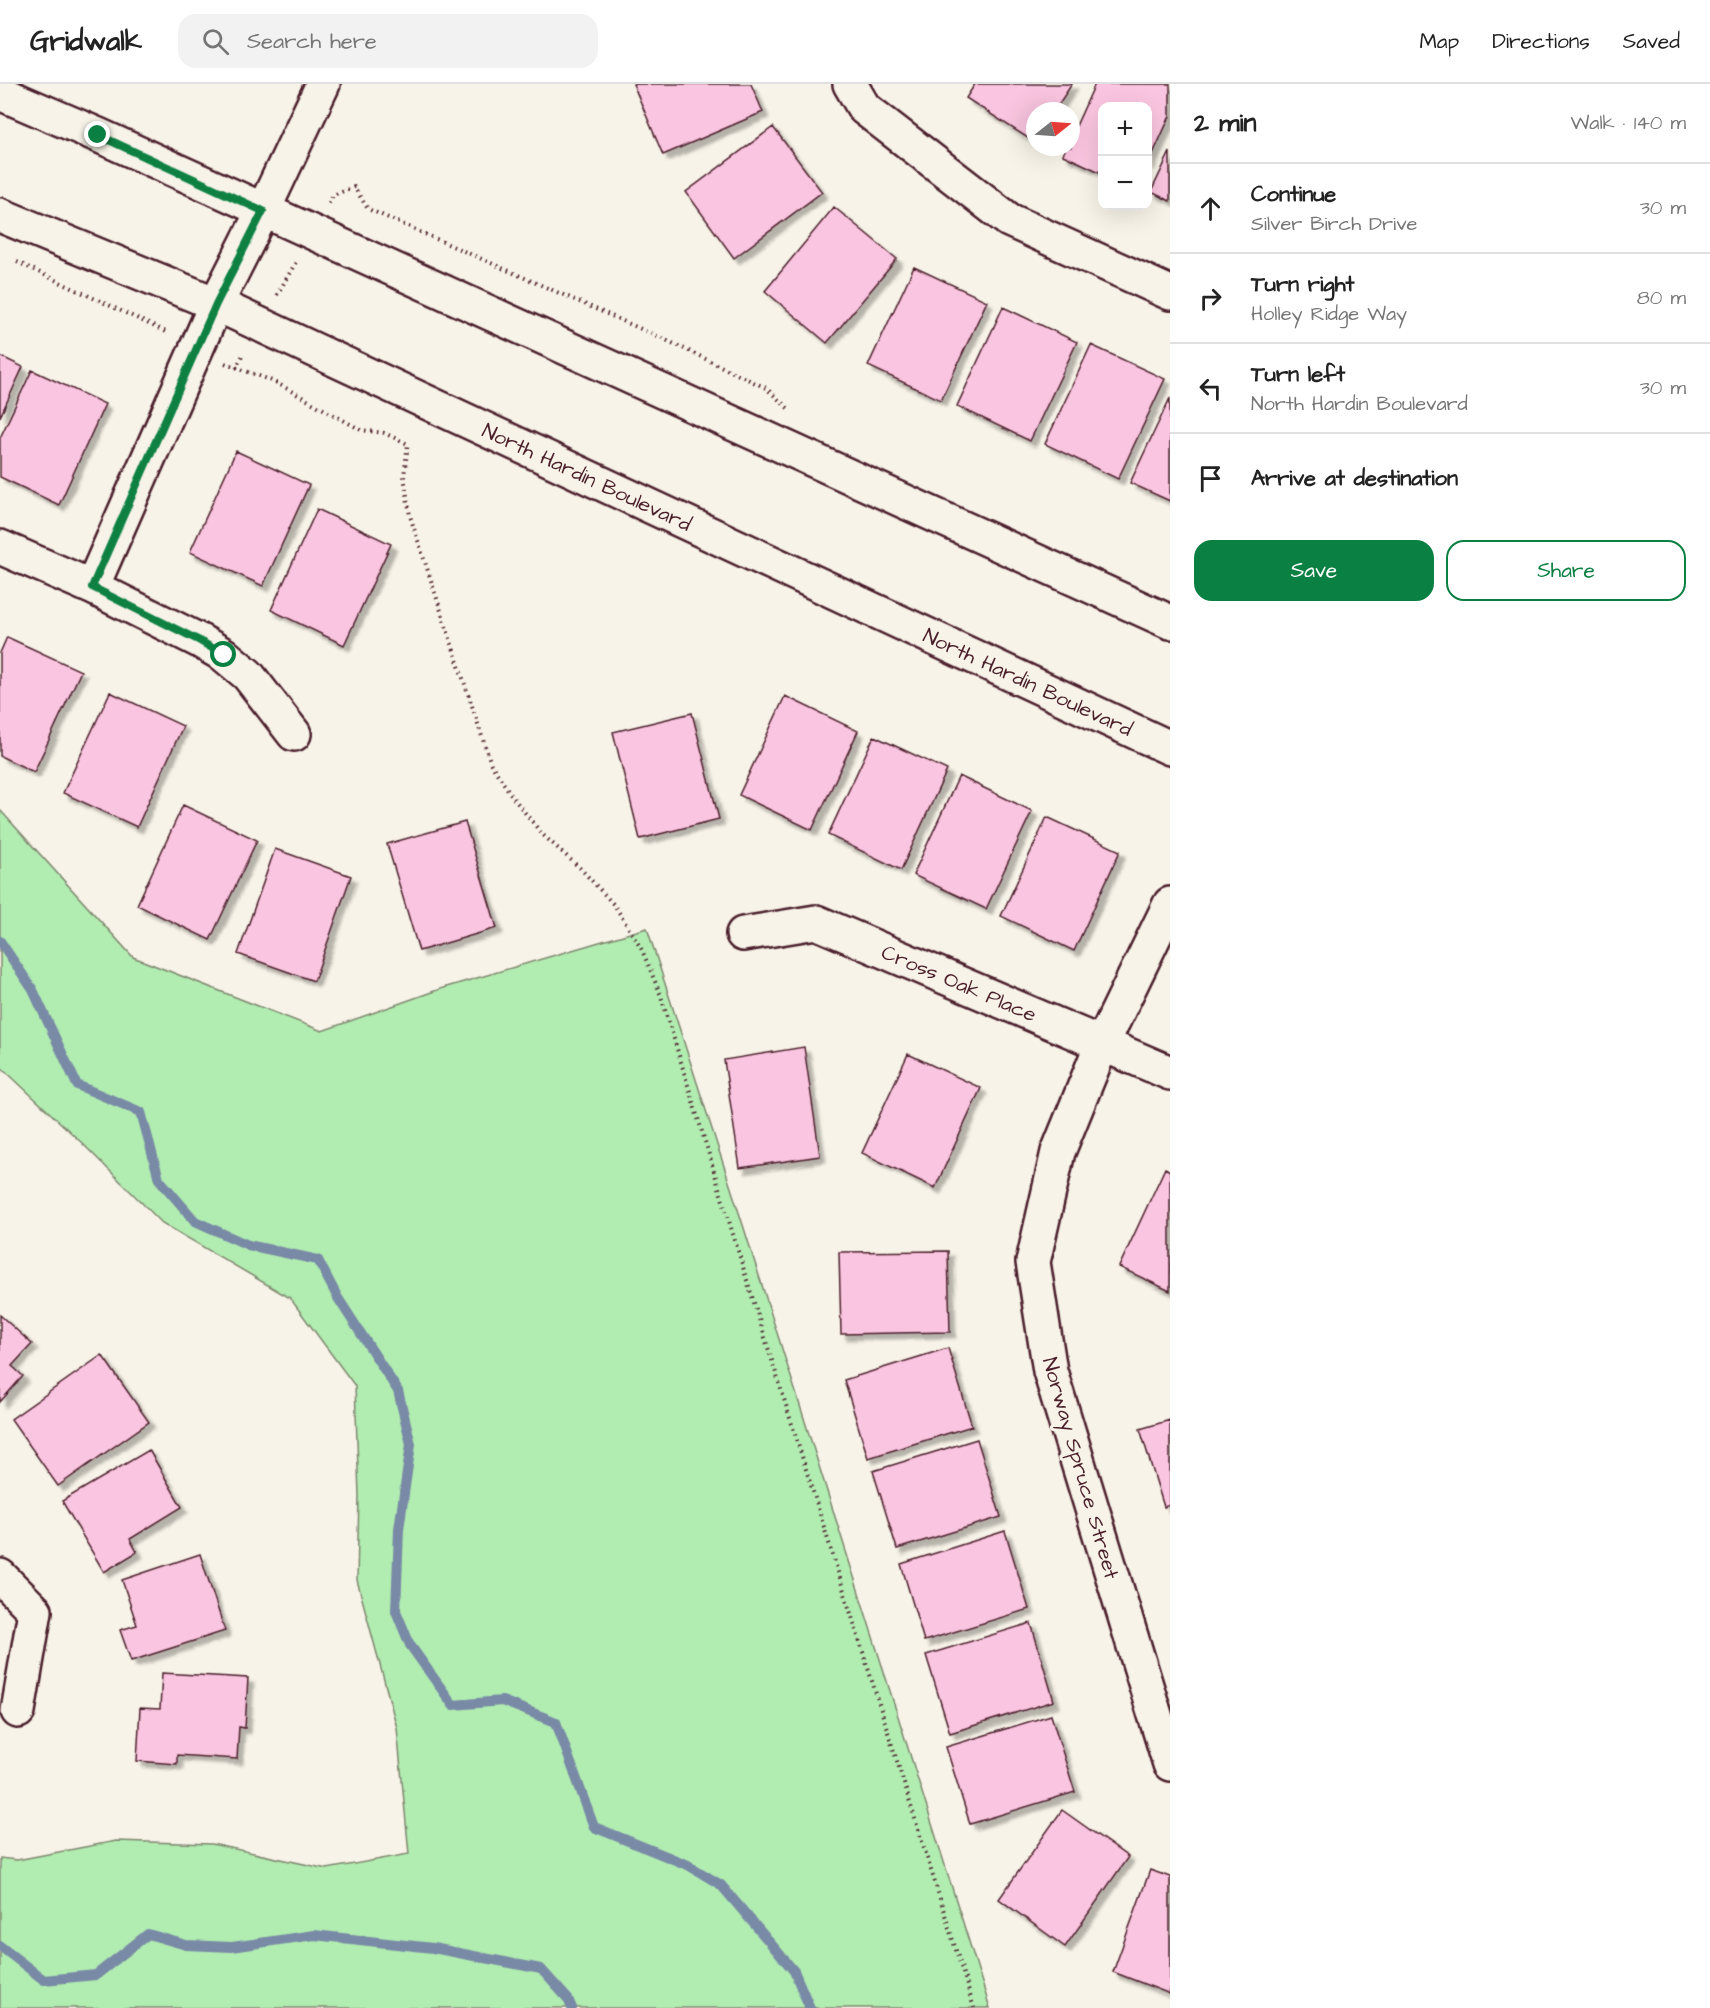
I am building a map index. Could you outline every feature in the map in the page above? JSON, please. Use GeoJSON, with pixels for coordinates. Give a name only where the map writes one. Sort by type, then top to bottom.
{"type":"FeatureCollection","features":[{"type":"Feature","properties":{"kind":"street"},"geometry":{"type":"LineString","coordinates":[[92,587],[216,304],[323,84]]}},
{"type":"Feature","properties":{"kind":"street"},"geometry":{"type":"LineString","coordinates":[[850,84],[864,108],[1009,220],[1170,294]]}},
{"type":"Feature","properties":{"kind":"street"},"geometry":{"type":"LineString","coordinates":[[0,93],[98,135],[1170,622]]}},
{"type":"Feature","properties":{"kind":"street","name":"North Hardin Boulevard"},"geometry":{"type":"LineString","coordinates":[[0,215],[216,304],[1170,748]]}},
{"type":"Feature","properties":{"kind":"street"},"geometry":{"type":"LineString","coordinates":[[0,547],[92,587],[224,655],[248,675],[294,734]]}},
{"type":"Feature","properties":{"kind":"street","name":"Norway Spruce Street"},"geometry":{"type":"LineString","coordinates":[[1170,904],[1102,1044],[1058,1152],[1033,1262],[1050,1371],[1170,1764]]}},
{"type":"Feature","properties":{"kind":"street","name":"Cross Oak Place"},"geometry":{"type":"LineString","coordinates":[[744,934],[816,922],[1170,1073]]}},
{"type":"Feature","properties":{"kind":"street"},"geometry":{"type":"LineString","coordinates":[[0,1576],[35,1611],[18,1711]]}},
{"type":"Feature","properties":{"kind":"path"},"geometry":{"type":"LineString","coordinates":[[11,259],[148,323],[236,369],[275,382],[361,430],[384,433],[408,444],[404,476],[410,516],[491,764],[514,799],[542,834],[580,868],[615,906],[642,950],[661,996],[974,2008]]}},
{"type":"Feature","properties":{"kind":"green space"},"geometry":{"type":"Polygon","coordinates":[[[0,810],[133,957],[322,1031],[443,988],[647,928],[990,2008],[0,2008],[0,1858],[17,1860],[116,1841],[212,1844],[327,1869],[409,1854],[397,1728],[357,1580],[359,1496],[355,1386],[290,1298],[162,1223],[0,1066],[0,810]]]}},
{"type":"Feature","properties":{"kind":"building"},"geometry":{"type":"Polygon","coordinates":[[[633,84],[751,84],[763,112],[663,155],[633,84]]]}},
{"type":"Feature","properties":{"kind":"building"},"geometry":{"type":"Polygon","coordinates":[[[975,84],[1072,84],[1060,102],[1026,102],[1026,137],[966,98],[975,84]]]}},
{"type":"Feature","properties":{"kind":"building"},"geometry":{"type":"Polygon","coordinates":[[[1095,84],[1170,84],[1170,116],[1152,156],[1152,102],[1098,102],[1098,171],[1065,156],[1080,156],[1080,117],[1095,84]]]}},
{"type":"Feature","properties":{"kind":"building"},"geometry":{"type":"Polygon","coordinates":[[[773,127],[822,192],[734,258],[686,192],[773,127]]]}},
{"type":"Feature","properties":{"kind":"building"},"geometry":{"type":"Polygon","coordinates":[[[1170,152],[1170,201],[1152,192],[1170,152]]]}},
{"type":"Feature","properties":{"kind":"building"},"geometry":{"type":"Polygon","coordinates":[[[834,207],[897,259],[827,343],[765,291],[834,207]]]}},
{"type":"Feature","properties":{"kind":"building"},"geometry":{"type":"Polygon","coordinates":[[[914,267],[987,301],[941,400],[868,366],[914,267]]]}},
{"type":"Feature","properties":{"kind":"building"},"geometry":{"type":"Polygon","coordinates":[[[1003,307],[1077,342],[1030,441],[957,406],[1003,307]]]}},
{"type":"Feature","properties":{"kind":"building"},"geometry":{"type":"Polygon","coordinates":[[[1091,345],[1165,379],[1118,479],[1045,444],[1091,345]]]}},
{"type":"Feature","properties":{"kind":"building"},"geometry":{"type":"Polygon","coordinates":[[[0,356],[23,367],[0,417],[0,356]]]}},
{"type":"Feature","properties":{"kind":"building"},"geometry":{"type":"Polygon","coordinates":[[[32,370],[105,404],[59,505],[0,477],[0,438],[32,370]]]}},
{"type":"Feature","properties":{"kind":"building"},"geometry":{"type":"Polygon","coordinates":[[[1170,398],[1170,501],[1130,483],[1170,398]]]}},
{"type":"Feature","properties":{"kind":"building"},"geometry":{"type":"Polygon","coordinates":[[[236,451],[309,485],[263,586],[190,552],[236,451]]]}},
{"type":"Feature","properties":{"kind":"building"},"geometry":{"type":"Polygon","coordinates":[[[317,509],[391,544],[344,645],[271,610],[317,509]]]}},
{"type":"Feature","properties":{"kind":"building"},"geometry":{"type":"Polygon","coordinates":[[[7,637],[81,671],[34,772],[0,756],[0,653],[7,637]]]}},
{"type":"Feature","properties":{"kind":"building"},"geometry":{"type":"Polygon","coordinates":[[[110,692],[183,726],[137,827],[63,793],[110,692]]]}},
{"type":"Feature","properties":{"kind":"building"},"geometry":{"type":"Polygon","coordinates":[[[785,696],[858,731],[812,830],[739,795],[785,696]]]}},
{"type":"Feature","properties":{"kind":"building"},"geometry":{"type":"Polygon","coordinates":[[[692,713],[719,819],[640,839],[613,732],[692,713]]]}},
{"type":"Feature","properties":{"kind":"building"},"geometry":{"type":"Polygon","coordinates":[[[874,736],[947,770],[901,870],[828,835],[874,736]]]}},
{"type":"Feature","properties":{"kind":"building"},"geometry":{"type":"Polygon","coordinates":[[[959,776],[1032,811],[986,909],[913,875],[959,776]]]}},
{"type":"Feature","properties":{"kind":"building"},"geometry":{"type":"Polygon","coordinates":[[[183,805],[257,840],[210,940],[137,905],[183,805]]]}},
{"type":"Feature","properties":{"kind":"building"},"geometry":{"type":"Polygon","coordinates":[[[1047,817],[1120,851],[1074,951],[1001,916],[1047,817]]]}},
{"type":"Feature","properties":{"kind":"building"},"geometry":{"type":"Polygon","coordinates":[[[465,822],[497,928],[419,951],[387,844],[465,822]]]}},
{"type":"Feature","properties":{"kind":"building"},"geometry":{"type":"Polygon","coordinates":[[[275,849],[351,876],[314,981],[238,954],[275,849]]]}},
{"type":"Feature","properties":{"kind":"building"},"geometry":{"type":"Polygon","coordinates":[[[804,1047],[820,1156],[740,1168],[724,1060],[804,1047]]]}},
{"type":"Feature","properties":{"kind":"building"},"geometry":{"type":"Polygon","coordinates":[[[908,1054],[981,1088],[935,1188],[862,1153],[908,1054]]]}},
{"type":"Feature","properties":{"kind":"building"},"geometry":{"type":"Polygon","coordinates":[[[1165,1168],[1170,1171],[1170,1291],[1119,1267],[1165,1168]]]}},
{"type":"Feature","properties":{"kind":"building"},"geometry":{"type":"Polygon","coordinates":[[[948,1251],[950,1332],[841,1334],[839,1252],[948,1251]]]}},
{"type":"Feature","properties":{"kind":"building"},"geometry":{"type":"Polygon","coordinates":[[[0,1315],[32,1344],[12,1366],[23,1376],[0,1402],[0,1315]]]}},
{"type":"Feature","properties":{"kind":"building"},"geometry":{"type":"Polygon","coordinates":[[[948,1348],[972,1426],[868,1458],[844,1380],[948,1348]]]}},
{"type":"Feature","properties":{"kind":"building"},"geometry":{"type":"Polygon","coordinates":[[[102,1355],[149,1422],[58,1486],[11,1419],[102,1355]]]}},
{"type":"Feature","properties":{"kind":"building"},"geometry":{"type":"Polygon","coordinates":[[[1170,1420],[1170,1505],[1164,1507],[1140,1429],[1170,1420]]]}},
{"type":"Feature","properties":{"kind":"building"},"geometry":{"type":"Polygon","coordinates":[[[977,1439],[1001,1517],[897,1549],[873,1471],[977,1439]]]}},
{"type":"Feature","properties":{"kind":"building"},"geometry":{"type":"Polygon","coordinates":[[[149,1450],[182,1507],[130,1539],[137,1552],[104,1572],[62,1501],[149,1450]]]}},
{"type":"Feature","properties":{"kind":"building"},"geometry":{"type":"Polygon","coordinates":[[[1005,1531],[1029,1609],[924,1641],[901,1564],[1005,1531]]]}},
{"type":"Feature","properties":{"kind":"building"},"geometry":{"type":"Polygon","coordinates":[[[200,1554],[225,1631],[131,1661],[120,1630],[137,1625],[122,1580],[200,1554]]]}},
{"type":"Feature","properties":{"kind":"building"},"geometry":{"type":"Polygon","coordinates":[[[1031,1623],[1054,1701],[950,1733],[926,1655],[1031,1623]]]}},
{"type":"Feature","properties":{"kind":"building"},"geometry":{"type":"Polygon","coordinates":[[[162,1673],[248,1678],[245,1728],[239,1727],[237,1759],[177,1755],[177,1764],[137,1761],[140,1708],[160,1709],[162,1673]]]}},
{"type":"Feature","properties":{"kind":"building"},"geometry":{"type":"Polygon","coordinates":[[[1051,1715],[1075,1792],[970,1824],[946,1747],[1051,1715]]]}},
{"type":"Feature","properties":{"kind":"building"},"geometry":{"type":"Polygon","coordinates":[[[1062,1810],[1128,1857],[1065,1947],[999,1899],[1062,1810]]]}},
{"type":"Feature","properties":{"kind":"building"},"geometry":{"type":"Polygon","coordinates":[[[1150,1870],[1170,1877],[1170,1994],[1113,1972],[1150,1870]]]}},
{"type":"Feature","properties":{"kind":"waterway"},"geometry":{"type":"LineString","coordinates":[[0,941],[33,990],[77,1085],[141,1112],[159,1179],[195,1221],[248,1245],[318,1260],[338,1298],[398,1391],[411,1444],[399,1529],[396,1611],[410,1645],[453,1705],[502,1701],[556,1722],[594,1827],[688,1865],[721,1885],[794,1971],[810,2008]]}},
{"type":"Feature","properties":{"kind":"waterway"},"geometry":{"type":"LineString","coordinates":[[0,1946],[44,1980],[96,1975],[148,1934],[186,1945],[232,1947],[314,1935],[433,1948],[541,1969],[568,1999],[572,2008]]}},
{"type":"Feature","properties":{"kind":"route"},"geometry":{"type":"LineString","coordinates":[[98,135],[263,211],[216,304],[92,587],[224,655]]}}]}
